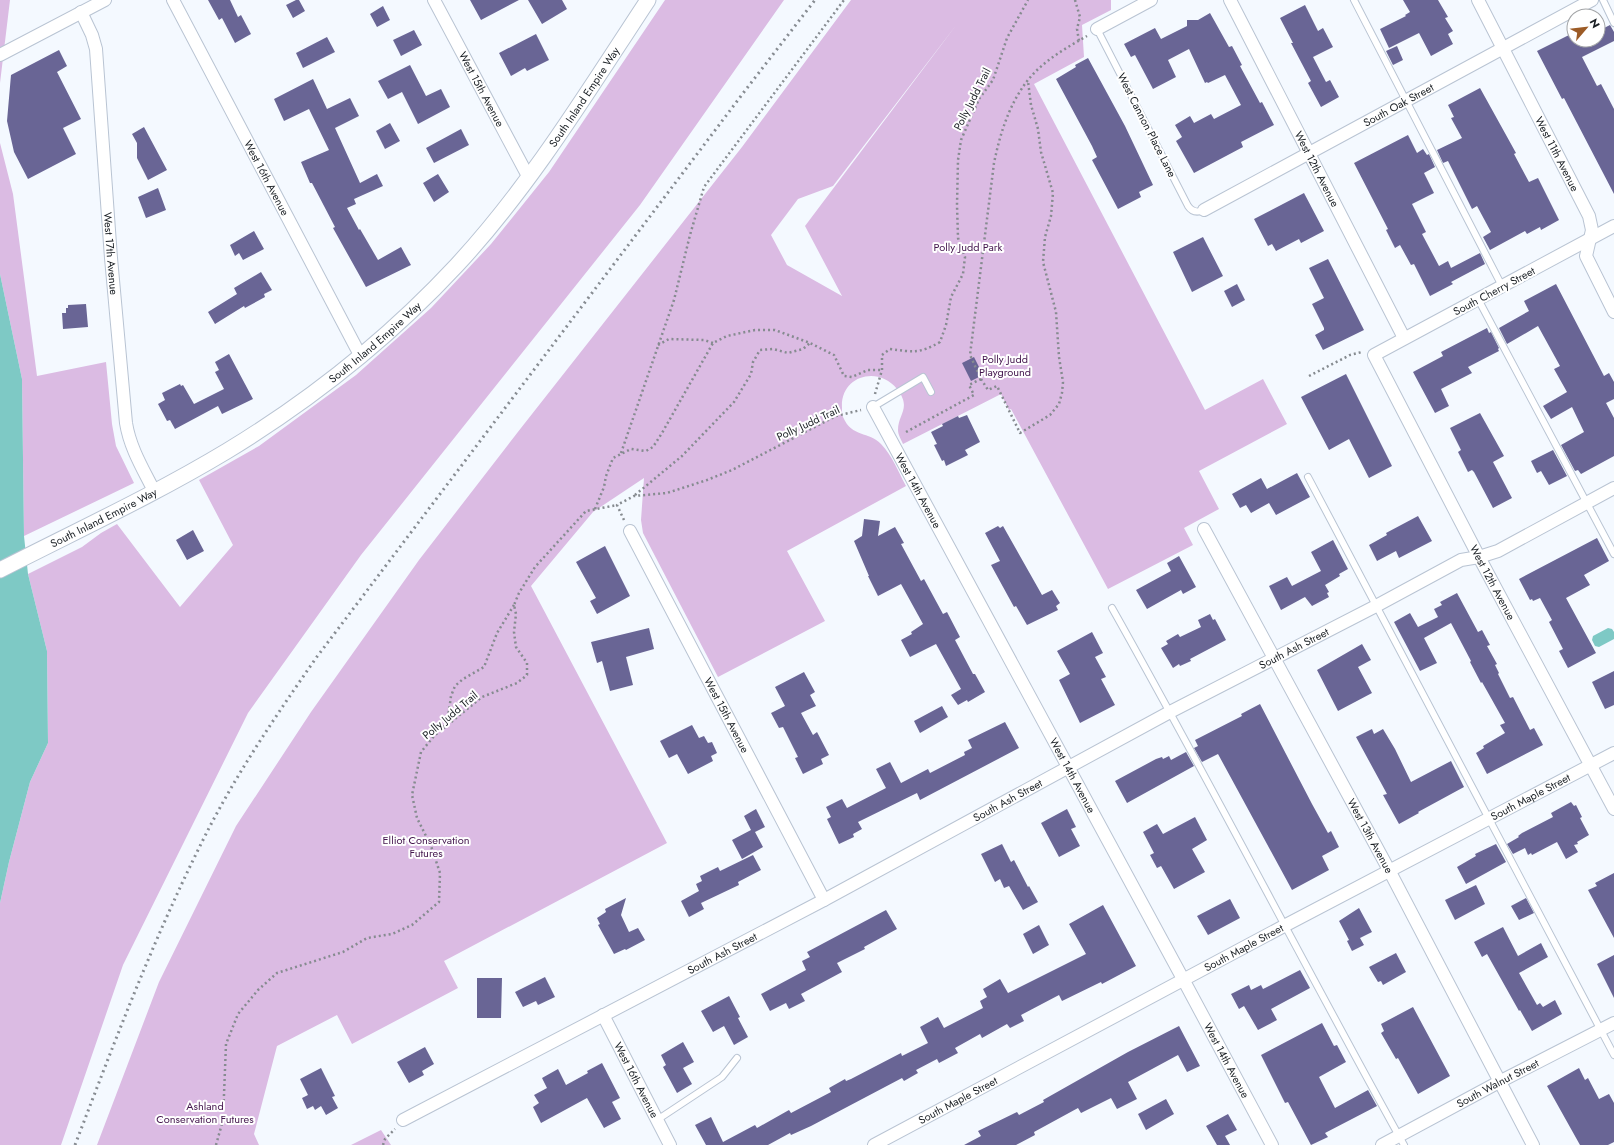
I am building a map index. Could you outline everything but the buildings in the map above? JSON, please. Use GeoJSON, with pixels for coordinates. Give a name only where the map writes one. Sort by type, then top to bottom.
{"type":"FeatureCollection","features":[{"type":"Feature","properties":{"kind":"street"},"geometry":{"type":"LineString","coordinates":[[0,55],[104,0]]}},
{"type":"Feature","properties":{"kind":"street","name":"West 16th Avenue"},"geometry":{"type":"LineString","coordinates":[[173,0],[360,355]]}},
{"type":"Feature","properties":{"kind":"street","name":"West 15th Avenue"},"geometry":{"type":"LineString","coordinates":[[434,0],[529,178]]}},
{"type":"Feature","properties":{"kind":"street","name":"South Inland Empire Way"},"geometry":{"type":"LineString","coordinates":[[0,570],[154,491],[226,452],[301,402],[360,355],[406,315],[456,266],[529,178],[566,125],[648,0]]}},
{"type":"Feature","properties":{"kind":"street"},"geometry":{"type":"LineString","coordinates":[[1097,29],[1151,0]]}},
{"type":"Feature","properties":{"kind":"street","name":"West 12th Avenue"},"geometry":{"type":"LineString","coordinates":[[1230,0],[1404,338]]}},
{"type":"Feature","properties":{"kind":"street","name":"West 11th Avenue"},"geometry":{"type":"LineString","coordinates":[[1478,0],[1589,216],[1592,225],[1586,252],[1587,260],[1614,312]]}},
{"type":"Feature","properties":{"kind":"street","name":"South Oak Street"},"geometry":{"type":"LineString","coordinates":[[1204,210],[1592,0]]}},
{"type":"Feature","properties":{"kind":"street","name":"West 17th Avenue"},"geometry":{"type":"LineString","coordinates":[[81,12],[92,35],[96,49],[111,258],[126,423],[135,453],[154,491]]}},
{"type":"Feature","properties":{"kind":"street","name":"South Cherry Street"},"geometry":{"type":"LineString","coordinates":[[1374,355],[1614,226]]}},
{"type":"Feature","properties":{"kind":"street","name":"West 12th Avenue"},"geometry":{"type":"LineString","coordinates":[[1374,355],[1479,557],[1614,809]]}},
{"type":"Feature","properties":{"kind":"street","name":"West 14th Avenue"},"geometry":{"type":"LineString","coordinates":[[872,407],[1272,1145]]}},
{"type":"Feature","properties":{"kind":"street","name":"South Ash Street"},"geometry":{"type":"LineString","coordinates":[[403,1120],[824,900],[1170,712],[1376,606],[1461,560],[1479,557],[1498,551],[1614,488]]}},
{"type":"Feature","properties":{"kind":"street","name":"West 13th Avenue"},"geometry":{"type":"LineString","coordinates":[[1204,529],[1388,870],[1533,1145]]}},
{"type":"Feature","properties":{"kind":"street","name":"West 15th Avenue"},"geometry":{"type":"LineString","coordinates":[[630,531],[824,900]]}},
{"type":"Feature","properties":{"kind":"street","name":"South Maple Street"},"geometry":{"type":"LineString","coordinates":[[874,1145],[1388,870],[1614,753]]}},
{"type":"Feature","properties":{"kind":"street","name":"West 16th Avenue"},"geometry":{"type":"LineString","coordinates":[[603,1015],[670,1145]]}},
{"type":"Feature","properties":{"kind":"street","name":"South Walnut Street"},"geometry":{"type":"LineString","coordinates":[[1382,1145],[1401,1140],[1499,1082],[1614,1023]]}},
{"type":"Feature","properties":{"kind":"lane"},"geometry":{"type":"LineString","coordinates":[[1354,0],[1502,286]]}},
{"type":"Feature","properties":{"kind":"lane"},"geometry":{"type":"LineString","coordinates":[[1602,0],[1614,22]]}},
{"type":"Feature","properties":{"kind":"lane","name":"West Cannon Place Lane"},"geometry":{"type":"LineString","coordinates":[[1097,29],[1188,206],[1191,210],[1196,212],[1204,210]]}},
{"type":"Feature","properties":{"kind":"lane"},"geometry":{"type":"LineString","coordinates":[[1478,299],[1614,554]]}},
{"type":"Feature","properties":{"kind":"lane"},"geometry":{"type":"LineString","coordinates":[[872,407],[923,377],[931,392]]}},
{"type":"Feature","properties":{"kind":"lane"},"geometry":{"type":"LineString","coordinates":[[1308,477],[1614,1055]]}},
{"type":"Feature","properties":{"kind":"lane"},"geometry":{"type":"LineString","coordinates":[[1112,608],[1170,712],[1284,926],[1401,1140]]}},
{"type":"Feature","properties":{"kind":"lane"},"geometry":{"type":"LineString","coordinates":[[657,1120],[722,1077],[737,1058]]}},
{"type":"Feature","properties":{"kind":"path"},"geometry":{"type":"LineString","coordinates":[[621,453],[674,300],[690,235],[704,187],[844,0]]}},
{"type":"Feature","properties":{"kind":"path","name":"Polly Judd Trail"},"geometry":{"type":"LineString","coordinates":[[216,1145],[223,1120],[226,1044],[238,1014],[258,990],[277,972],[343,952],[368,938],[392,934],[399,931],[412,924],[439,902],[440,872],[431,846],[418,818],[412,795],[421,752],[434,736],[482,697],[517,683],[527,675],[527,663],[516,647],[514,632],[516,614],[514,605],[519,593],[535,567],[586,511],[617,505],[634,496],[667,493],[707,480],[732,470],[836,416],[872,407],[882,370],[882,355],[890,349],[916,352],[926,350],[940,342],[946,325],[951,297],[963,274],[965,257],[958,238],[958,160],[961,140],[979,99],[993,80],[1007,38],[1028,0]]}},
{"type":"Feature","properties":{"kind":"path"},"geometry":{"type":"LineString","coordinates":[[1075,0],[1080,17],[1077,29],[1079,41]]}},
{"type":"Feature","properties":{"kind":"path"},"geometry":{"type":"LineString","coordinates":[[1028,80],[1031,105],[1038,129],[1041,152],[1053,193],[1051,216],[1045,237],[1043,262],[1056,312],[1059,357],[1063,382],[1059,404],[1050,415],[1020,433],[997,386],[988,390],[970,355],[994,162],[999,137],[1011,109],[1028,80],[1044,65],[1097,29]]}},
{"type":"Feature","properties":{"kind":"path"},"geometry":{"type":"LineString","coordinates":[[595,509],[613,458],[631,449],[646,451],[653,447],[713,344],[727,336],[755,330],[775,330],[810,343],[834,355],[844,376],[852,377],[868,370],[882,370]]}},
{"type":"Feature","properties":{"kind":"path"},"geometry":{"type":"LineString","coordinates":[[658,345],[669,339],[704,340],[713,344]]}},
{"type":"Feature","properties":{"kind":"path"},"geometry":{"type":"LineString","coordinates":[[634,496],[682,456],[734,402],[751,374],[753,362],[760,350],[773,349],[788,352],[803,349],[810,343]]}},
{"type":"Feature","properties":{"kind":"path"},"geometry":{"type":"LineString","coordinates":[[1309,376],[1356,352],[1374,355]]}},
{"type":"Feature","properties":{"kind":"path"},"geometry":{"type":"LineString","coordinates":[[906,432],[974,395],[969,385],[981,379]]}},
{"type":"Feature","properties":{"kind":"path"},"geometry":{"type":"LineString","coordinates":[[617,505],[630,531]]}},
{"type":"Feature","properties":{"kind":"path"},"geometry":{"type":"LineString","coordinates":[[443,729],[450,711],[451,696],[455,686],[463,679],[484,667],[497,633],[514,605]]}},
{"type":"Feature","properties":{"kind":"path"},"geometry":{"type":"LineString","coordinates":[[383,1145],[385,1139],[403,1120]]}},
{"type":"Feature","properties":{"kind":"green space"},"geometry":{"type":"Polygon","coordinates":[[[0,0],[10,0],[0,83],[0,0]]]}},
{"type":"Feature","properties":{"kind":"green space"},"geometry":{"type":"Polygon","coordinates":[[[665,0],[784,0],[640,205],[361,555],[248,713],[123,965],[61,1145],[0,1145],[0,903],[30,782],[48,743],[47,651],[28,574],[82,547],[101,533],[117,524],[180,607],[233,545],[199,480],[259,446],[356,375],[431,308],[491,244],[549,172],[665,0]]]}},
{"type":"Feature","properties":{"kind":"green space"},"geometry":{"type":"Polygon","coordinates":[[[851,0],[1111,0],[1111,10],[1082,25],[1084,57],[1034,84],[1205,410],[1263,379],[1287,424],[1199,471],[1219,509],[1184,528],[1193,545],[1108,589],[1011,409],[1009,410],[1001,394],[903,444],[898,430],[904,406],[897,389],[880,377],[871,376],[862,378],[847,388],[843,397],[843,417],[851,428],[871,437],[885,448],[906,486],[787,551],[825,621],[718,677],[643,533],[641,520],[644,478],[593,512],[531,586],[667,843],[444,961],[458,988],[352,1044],[337,1015],[277,1046],[254,1134],[259,1145],[97,1145],[159,982],[236,826],[311,712],[419,560],[742,147],[851,0]],[[957,24],[833,186],[798,199],[771,235],[787,265],[842,296],[805,226],[957,24]]]}},
{"type":"Feature","properties":{"kind":"green space"},"geometry":{"type":"Polygon","coordinates":[[[0,143],[13,194],[37,376],[106,362],[112,424],[116,446],[134,483],[24,536],[22,379],[0,274],[0,143]]]}},
{"type":"Feature","properties":{"kind":"green space"},"geometry":{"type":"Polygon","coordinates":[[[381,1130],[391,1145],[351,1145],[381,1130]]]}},
{"type":"Feature","properties":{"kind":"shaded area"},"geometry":{"type":"Polygon","coordinates":[[[0,274],[22,379],[24,536],[28,574],[47,651],[48,743],[30,782],[0,903],[0,274]]]}},
{"type":"Feature","properties":{"kind":"shaded area"},"geometry":{"type":"Polygon","coordinates":[[[1608,628],[1612,629],[1614,632],[1614,639],[1599,647],[1595,646],[1592,640],[1593,636],[1608,628]]]}},
{"type":"Feature","properties":{"kind":"railway"},"geometry":{"type":"LineString","coordinates":[[75,1145],[119,1030],[184,879],[214,818],[241,771],[285,702],[316,658],[815,0]]}},
{"type":"Feature","properties":{"kind":"park label","name":"Polly Judd Park"},"geometry":{"type":"Point","coordinates":[968,247]}},
{"type":"Feature","properties":{"kind":"park label","name":"Polly Judd Playground"},"geometry":{"type":"Point","coordinates":[1005,365]}},
{"type":"Feature","properties":{"kind":"park label","name":"Elliot Conservation Futures"},"geometry":{"type":"Point","coordinates":[426,846]}},
{"type":"Feature","properties":{"kind":"park label","name":"Ashland Conservation Futures"},"geometry":{"type":"Point","coordinates":[205,1112]}}]}
